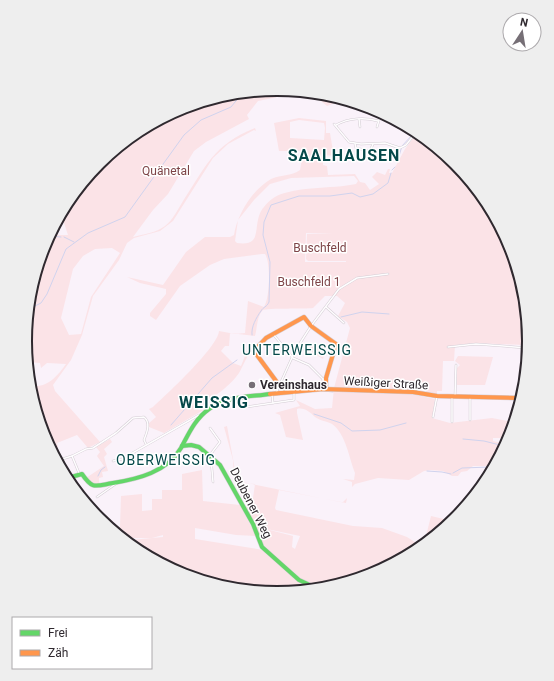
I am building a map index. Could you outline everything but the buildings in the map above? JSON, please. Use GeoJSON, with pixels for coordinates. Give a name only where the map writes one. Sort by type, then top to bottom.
{"type":"FeatureCollection","features":[{"type":"Feature","properties":{"kind":"street"},"geometry":{"type":"LineString","coordinates":[[377,127],[379,118]]}},
{"type":"Feature","properties":{"kind":"street"},"geometry":{"type":"LineString","coordinates":[[378,121],[359,119],[346,121],[335,125],[346,140],[355,144],[385,143],[402,147],[412,137]]}},
{"type":"Feature","properties":{"kind":"street"},"geometry":{"type":"LineString","coordinates":[[359,119],[360,127]]}},
{"type":"Feature","properties":{"kind":"street"},"geometry":{"type":"LineString","coordinates":[[355,144],[356,148],[368,151],[372,149],[373,144]]}},
{"type":"Feature","properties":{"kind":"street"},"geometry":{"type":"LineString","coordinates":[[273,403],[274,393],[292,357],[311,326],[339,289],[351,280],[360,277],[388,274]]}},
{"type":"Feature","properties":{"kind":"street"},"geometry":{"type":"LineString","coordinates":[[326,308],[344,323]]}},
{"type":"Feature","properties":{"kind":"street"},"geometry":{"type":"LineString","coordinates":[[279,385],[254,351],[264,339],[303,317],[311,326],[336,344],[324,379],[324,389]]}},
{"type":"Feature","properties":{"kind":"street"},"geometry":{"type":"LineString","coordinates":[[273,334],[292,357],[311,367],[324,379]]}},
{"type":"Feature","properties":{"kind":"street"},"geometry":{"type":"LineString","coordinates":[[448,347],[476,344],[522,348]]}},
{"type":"Feature","properties":{"kind":"street"},"geometry":{"type":"LineString","coordinates":[[452,422],[456,365]]}},
{"type":"Feature","properties":{"kind":"street","name":"Weißiger Straße"},"geometry":{"type":"LineString","coordinates":[[199,415],[213,405],[227,399],[324,389],[413,392],[437,396],[515,398]]}},
{"type":"Feature","properties":{"kind":"street"},"geometry":{"type":"LineString","coordinates":[[244,398],[246,407],[294,400],[293,391]]}},
{"type":"Feature","properties":{"kind":"street","name":"Weißiger Straße"},"geometry":{"type":"LineString","coordinates":[[434,417],[437,396]]}},
{"type":"Feature","properties":{"kind":"street"},"geometry":{"type":"LineString","coordinates":[[470,396],[470,420]]}},
{"type":"Feature","properties":{"kind":"street"},"geometry":{"type":"LineString","coordinates":[[113,461],[122,459],[199,415]]}},
{"type":"Feature","properties":{"kind":"street"},"geometry":{"type":"LineString","coordinates":[[72,456],[79,473],[83,474],[91,486],[137,479],[153,472],[177,454],[199,415]]}},
{"type":"Feature","properties":{"kind":"street"},"geometry":{"type":"LineString","coordinates":[[63,459],[72,456],[84,449],[93,448],[116,433],[134,418],[144,417],[147,420],[148,429],[144,440],[146,444]]}},
{"type":"Feature","properties":{"kind":"street"},"geometry":{"type":"LineString","coordinates":[[210,428],[220,442],[211,456]]}},
{"type":"Feature","properties":{"kind":"street","name":"Deubener Weg"},"geometry":{"type":"LineString","coordinates":[[182,446],[195,445],[211,456],[220,465],[253,524],[262,547],[299,580],[306,583]]}},
{"type":"Feature","properties":{"kind":"street","name":"Deubener Weg"},"geometry":{"type":"LineString","coordinates":[[211,456],[213,482]]}},
{"type":"Feature","properties":{"kind":"street"},"geometry":{"type":"LineString","coordinates":[[73,476],[79,473]]}},
{"type":"Feature","properties":{"kind":"street"},"geometry":{"type":"LineString","coordinates":[[97,497],[117,483]]}},
{"type":"Feature","properties":{"kind":"green space","name":"Quänetal"},"geometry":{"type":"Polygon","coordinates":[[[261,96],[282,96],[258,101],[247,115],[249,119],[206,142],[194,151],[168,194],[153,210],[133,237],[150,233],[168,224],[198,177],[220,149],[229,142],[255,128],[256,131],[254,130],[228,144],[213,158],[173,221],[160,231],[134,238],[127,243],[119,260],[93,296],[82,335],[71,360],[53,385],[55,391],[100,442],[88,448],[77,435],[57,443],[58,447],[56,448],[40,404],[37,386],[44,385],[53,380],[66,364],[47,363],[41,368],[40,363],[33,362],[32,340],[34,309],[40,277],[56,235],[68,235],[63,221],[73,204],[93,179],[115,156],[141,137],[183,114],[214,104],[229,100],[261,96]],[[112,248],[95,249],[83,256],[73,269],[61,318],[69,335],[81,334],[91,297],[120,253],[112,248]]]}},
{"type":"Feature","properties":{"kind":"green space"},"geometry":{"type":"Polygon","coordinates":[[[319,99],[335,103],[327,106],[319,99]]]}},
{"type":"Feature","properties":{"kind":"green space"},"geometry":{"type":"Polygon","coordinates":[[[299,118],[326,121],[326,133],[330,133],[333,151],[338,156],[323,155],[323,165],[327,166],[328,175],[355,174],[360,182],[365,183],[370,190],[379,184],[372,177],[377,172],[385,175],[388,169],[390,169],[389,173],[392,173],[405,149],[414,138],[439,156],[461,179],[481,204],[497,232],[514,277],[520,309],[522,345],[476,343],[455,345],[454,361],[443,361],[442,391],[437,391],[437,395],[426,393],[427,384],[414,381],[411,394],[435,399],[432,418],[450,423],[492,418],[508,421],[501,438],[493,438],[493,441],[500,443],[487,466],[473,466],[467,471],[461,472],[458,476],[452,476],[443,471],[431,470],[424,471],[409,480],[378,478],[355,484],[352,487],[352,482],[343,479],[354,480],[355,473],[344,440],[337,428],[330,423],[317,418],[307,410],[297,409],[303,440],[286,437],[280,415],[275,413],[300,406],[296,400],[315,409],[332,408],[334,388],[350,328],[347,322],[338,316],[345,303],[337,296],[325,296],[313,308],[263,310],[258,319],[255,336],[237,334],[245,333],[248,301],[264,307],[266,302],[269,288],[269,272],[265,254],[224,259],[210,265],[180,286],[156,320],[150,316],[150,313],[166,294],[166,289],[140,283],[127,277],[163,285],[186,252],[205,237],[230,237],[234,235],[238,221],[235,241],[237,243],[245,243],[253,240],[261,211],[264,206],[279,195],[300,190],[356,184],[358,181],[354,176],[291,178],[270,184],[254,200],[238,220],[246,204],[264,184],[271,179],[300,170],[303,153],[300,151],[279,151],[274,123],[299,118]],[[299,120],[290,122],[290,138],[324,140],[324,123],[299,120]],[[306,233],[305,262],[346,262],[308,261],[306,259],[307,234],[333,234],[306,233]]]}},
{"type":"Feature","properties":{"kind":"green space"},"geometry":{"type":"Polygon","coordinates":[[[219,331],[230,333],[229,346],[225,346],[221,351],[233,363],[241,366],[245,356],[243,355],[248,350],[252,351],[233,381],[204,403],[207,408],[164,433],[149,427],[148,424],[156,417],[149,409],[169,392],[201,359],[210,348],[219,331]]]}},
{"type":"Feature","properties":{"kind":"green space"},"geometry":{"type":"Polygon","coordinates":[[[312,344],[325,353],[323,359],[308,350],[312,344]]]}},
{"type":"Feature","properties":{"kind":"green space"},"geometry":{"type":"Polygon","coordinates":[[[458,356],[493,357],[485,385],[457,385],[456,369],[460,365],[455,361],[458,356]]]}},
{"type":"Feature","properties":{"kind":"green space"},"geometry":{"type":"Polygon","coordinates":[[[227,426],[237,481],[249,483],[234,482],[233,460],[224,427],[227,426]]]}},
{"type":"Feature","properties":{"kind":"green space"},"geometry":{"type":"Polygon","coordinates":[[[110,439],[112,442],[104,449],[107,454],[104,457],[108,471],[102,472],[103,477],[99,478],[99,484],[92,484],[86,478],[104,466],[97,456],[100,452],[96,447],[110,439]]]}},
{"type":"Feature","properties":{"kind":"green space"},"geometry":{"type":"Polygon","coordinates":[[[202,470],[203,501],[240,505],[256,536],[236,535],[195,528],[195,539],[264,550],[298,580],[305,584],[277,586],[229,581],[183,567],[154,553],[135,540],[152,538],[132,538],[118,527],[120,527],[121,496],[142,494],[142,511],[152,510],[152,499],[162,499],[162,490],[182,490],[182,474],[202,470]],[[163,535],[152,538],[163,537],[163,535]]]}},
{"type":"Feature","properties":{"kind":"green space"},"geometry":{"type":"Polygon","coordinates":[[[255,485],[323,499],[279,490],[275,508],[276,510],[353,526],[382,528],[407,537],[415,542],[399,553],[371,567],[325,581],[309,583],[299,579],[263,546],[244,508],[246,505],[252,505],[255,485]],[[262,528],[293,536],[292,547],[295,549],[300,536],[262,528]]]}},
{"type":"Feature","properties":{"kind":"green space"},"geometry":{"type":"Polygon","coordinates":[[[431,516],[445,519],[439,525],[426,535],[431,516]]]}},
{"type":"Feature","properties":{"kind":"waterway"},"geometry":{"type":"LineString","coordinates":[[35,306],[41,303],[47,294],[66,249],[88,233],[125,217],[184,135],[201,120],[231,107],[238,99]]}},
{"type":"Feature","properties":{"kind":"waterway"},"geometry":{"type":"LineString","coordinates":[[399,156],[402,146],[411,136]]}},
{"type":"Feature","properties":{"kind":"waterway"},"geometry":{"type":"LineString","coordinates":[[392,170],[395,167]]}},
{"type":"Feature","properties":{"kind":"waterway"},"geometry":{"type":"LineString","coordinates":[[252,335],[252,329],[256,320],[269,302],[270,262],[263,235],[264,222],[271,205],[299,196],[330,196],[352,193],[360,197],[373,194],[388,183],[391,173]]}},
{"type":"Feature","properties":{"kind":"waterway"},"geometry":{"type":"LineString","coordinates":[[55,237],[61,237]]}},
{"type":"Feature","properties":{"kind":"waterway"},"geometry":{"type":"LineString","coordinates":[[64,237],[74,242]]}},
{"type":"Feature","properties":{"kind":"waterway"},"geometry":{"type":"LineString","coordinates":[[341,317],[362,312],[389,314]]}},
{"type":"Feature","properties":{"kind":"waterway"},"geometry":{"type":"LineString","coordinates":[[171,425],[212,378],[237,360]]}},
{"type":"Feature","properties":{"kind":"waterway"},"geometry":{"type":"LineString","coordinates":[[324,391],[333,392]]}},
{"type":"Feature","properties":{"kind":"waterway"},"geometry":{"type":"LineString","coordinates":[[314,414],[341,423],[352,431],[380,430],[406,423]]}},
{"type":"Feature","properties":{"kind":"waterway"},"geometry":{"type":"LineString","coordinates":[[463,439],[484,441],[499,445]]}},
{"type":"Feature","properties":{"kind":"waterway"},"geometry":{"type":"LineString","coordinates":[[98,476],[101,470],[105,467]]}},
{"type":"Feature","properties":{"kind":"waterway"},"geometry":{"type":"LineString","coordinates":[[453,473],[462,468],[487,467]]}},
{"type":"Feature","properties":{"kind":"waterway"},"geometry":{"type":"LineString","coordinates":[[427,471],[451,474]]}},
{"type":"Feature","properties":{"kind":"waterway"},"geometry":{"type":"LineString","coordinates":[[242,507],[244,511]]}},
{"type":"Feature","properties":{"kind":"waterway"},"geometry":{"type":"LineString","coordinates":[[253,528],[257,538]]}},
{"type":"Feature","properties":{"kind":"traffic: fast"},"geometry":{"type":"LineString","coordinates":[[73,477],[82,474],[89,483],[98,486],[132,479],[151,473],[160,469],[175,456],[196,422],[209,409],[231,399],[270,394]]}},
{"type":"Feature","properties":{"kind":"traffic: fast"},"geometry":{"type":"LineString","coordinates":[[182,446],[191,445],[199,447],[220,465],[253,524],[262,547],[299,580],[306,583]]}},
{"type":"Feature","properties":{"kind":"traffic: slow"},"geometry":{"type":"LineString","coordinates":[[279,385],[254,351],[266,338],[304,317],[311,326],[336,344],[326,378],[326,389]]}},
{"type":"Feature","properties":{"kind":"traffic: slow"},"geometry":{"type":"LineString","coordinates":[[270,394],[323,389],[413,392],[437,396],[515,398]]}},
{"type":"Feature","properties":{"kind":"place","name":"Vereinshaus"},"geometry":{"type":"Point","coordinates":[252,385]}},
{"type":"Feature","properties":{"kind":"district","name":"SAALHAUSEN"},"geometry":{"type":"Point","coordinates":[344,155]}},
{"type":"Feature","properties":{"kind":"district","name":"UNTERWEISSIG"},"geometry":{"type":"Point","coordinates":[297,350]}},
{"type":"Feature","properties":{"kind":"district","name":"WEISSIG"},"geometry":{"type":"Point","coordinates":[214,402]}},
{"type":"Feature","properties":{"kind":"district","name":"OBERWEISSIG"},"geometry":{"type":"Point","coordinates":[166,460]}},
{"type":"Feature","properties":{"kind":"park label","name":"Buschfeld"},"geometry":{"type":"Point","coordinates":[320,248]}},
{"type":"Feature","properties":{"kind":"park label","name":"Buschfeld 1"},"geometry":{"type":"Point","coordinates":[309,282]}}]}
